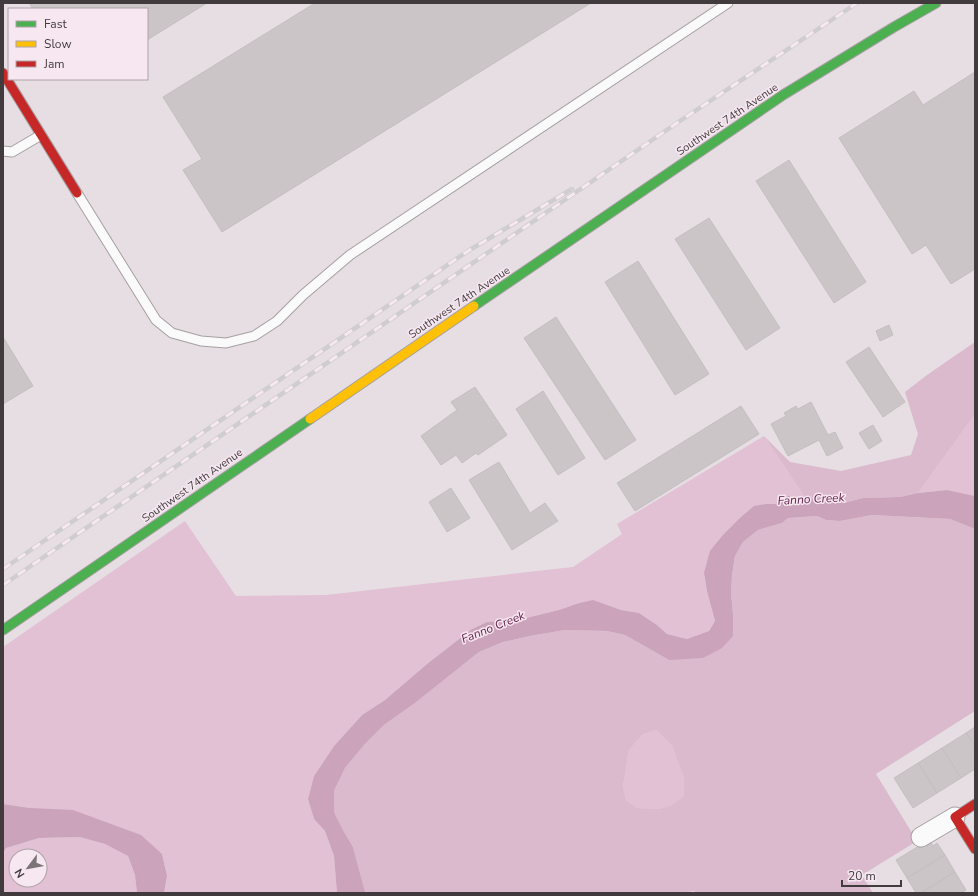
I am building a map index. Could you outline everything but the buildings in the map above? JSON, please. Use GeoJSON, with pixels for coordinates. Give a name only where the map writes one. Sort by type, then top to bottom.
{"type":"FeatureCollection","features":[{"type":"Feature","properties":{"kind":"street","name":"Southwest 74th Avenue"},"geometry":{"type":"LineString","coordinates":[[3,630],[782,95],[936,3]]}},
{"type":"Feature","properties":{"kind":"street"},"geometry":{"type":"LineString","coordinates":[[3,73],[77,193]]}},
{"type":"Feature","properties":{"kind":"street"},"geometry":{"type":"LineString","coordinates":[[921,837],[975,804]]}},
{"type":"Feature","properties":{"kind":"street"},"geometry":{"type":"LineString","coordinates":[[955,816],[975,849]]}},
{"type":"Feature","properties":{"kind":"lane"},"geometry":{"type":"LineString","coordinates":[[77,193],[156,320],[172,333],[201,341],[226,343],[254,336],[277,321],[350,255],[728,3]]}},
{"type":"Feature","properties":{"kind":"lane"},"geometry":{"type":"LineString","coordinates":[[3,151],[12,152],[42,135]]}},
{"type":"Feature","properties":{"kind":"shaded area"},"geometry":{"type":"Polygon","coordinates":[[[975,342],[975,414],[918,493],[900,497],[863,498],[844,503],[823,498],[806,499],[764,436],[790,462],[841,471],[911,455],[918,434],[905,392],[975,342]]]}},
{"type":"Feature","properties":{"kind":"shaded area"},"geometry":{"type":"Polygon","coordinates":[[[975,414],[975,496],[947,490],[918,493],[975,414]]]}},
{"type":"Feature","properties":{"kind":"shaded area"},"geometry":{"type":"Polygon","coordinates":[[[764,436],[806,499],[788,496],[776,504],[766,504],[704,573],[715,621],[709,631],[687,639],[667,634],[639,613],[621,610],[593,601],[576,604],[559,610],[522,619],[487,622],[472,629],[427,664],[385,700],[362,715],[334,746],[314,776],[308,799],[314,819],[325,831],[334,856],[337,893],[164,893],[167,876],[162,854],[30,808],[3,804],[3,647],[185,521],[236,596],[326,595],[573,567],[622,534],[617,524],[764,436]]]}},
{"type":"Feature","properties":{"kind":"shaded area"},"geometry":{"type":"Polygon","coordinates":[[[872,515],[950,519],[975,529],[975,711],[876,774],[917,841],[862,875],[873,893],[696,893],[694,891],[683,893],[365,893],[353,847],[334,812],[334,791],[345,768],[364,745],[384,725],[415,703],[479,652],[503,642],[565,630],[607,631],[625,635],[669,660],[733,614],[731,593],[732,575],[735,556],[743,542],[758,530],[782,523],[788,518],[817,516],[826,520],[840,521],[872,515]],[[656,730],[642,735],[629,750],[623,787],[626,800],[637,808],[659,809],[672,805],[684,796],[684,777],[672,746],[656,730]]]}},
{"type":"Feature","properties":{"kind":"shaded area"},"geometry":{"type":"Polygon","coordinates":[[[656,730],[672,746],[684,776],[684,796],[673,805],[659,809],[637,808],[626,800],[623,787],[629,750],[642,735],[656,730]]]}},
{"type":"Feature","properties":{"kind":"shaded area"},"geometry":{"type":"Polygon","coordinates":[[[81,837],[105,844],[128,856],[135,875],[137,893],[3,893],[3,853],[6,848],[39,838],[81,837]]]}},
{"type":"Feature","properties":{"kind":"water","name":"Fanno Creek"},"geometry":{"type":"Polygon","coordinates":[[[947,490],[975,496],[975,529],[950,519],[872,515],[840,521],[826,520],[817,516],[788,518],[782,523],[758,530],[743,542],[735,556],[731,593],[733,636],[722,648],[703,658],[669,660],[625,635],[607,631],[565,630],[503,642],[479,652],[415,703],[384,725],[364,745],[345,768],[334,791],[334,812],[353,847],[365,893],[337,893],[334,856],[325,831],[314,819],[308,799],[314,776],[334,746],[362,715],[385,700],[427,664],[472,629],[487,622],[522,619],[593,600],[621,610],[639,613],[667,634],[687,639],[709,631],[715,621],[704,573],[710,551],[722,536],[754,506],[776,504],[788,496],[806,499],[833,499],[844,503],[863,498],[900,497],[918,493],[947,490]]]}},
{"type":"Feature","properties":{"kind":"water"},"geometry":{"type":"Polygon","coordinates":[[[3,804],[30,808],[73,810],[141,835],[162,854],[167,876],[164,893],[137,893],[135,875],[128,856],[105,844],[80,837],[39,838],[6,848],[3,853],[3,804]]]}},
{"type":"Feature","properties":{"kind":"railway"},"geometry":{"type":"LineString","coordinates":[[3,585],[677,123],[857,3]]}},
{"type":"Feature","properties":{"kind":"railway"},"geometry":{"type":"LineString","coordinates":[[3,569],[468,251],[572,189]]}},
{"type":"Feature","properties":{"kind":"traffic: fast"},"geometry":{"type":"LineString","coordinates":[[474,306],[783,95],[936,3]]}},
{"type":"Feature","properties":{"kind":"traffic: fast"},"geometry":{"type":"LineString","coordinates":[[3,630],[310,419]]}},
{"type":"Feature","properties":{"kind":"traffic: slow"},"geometry":{"type":"LineString","coordinates":[[310,419],[474,306]]}},
{"type":"Feature","properties":{"kind":"traffic: jam"},"geometry":{"type":"LineString","coordinates":[[3,73],[77,193]]}},
{"type":"Feature","properties":{"kind":"traffic: jam"},"geometry":{"type":"LineString","coordinates":[[975,804],[955,817],[975,849]]}}]}
